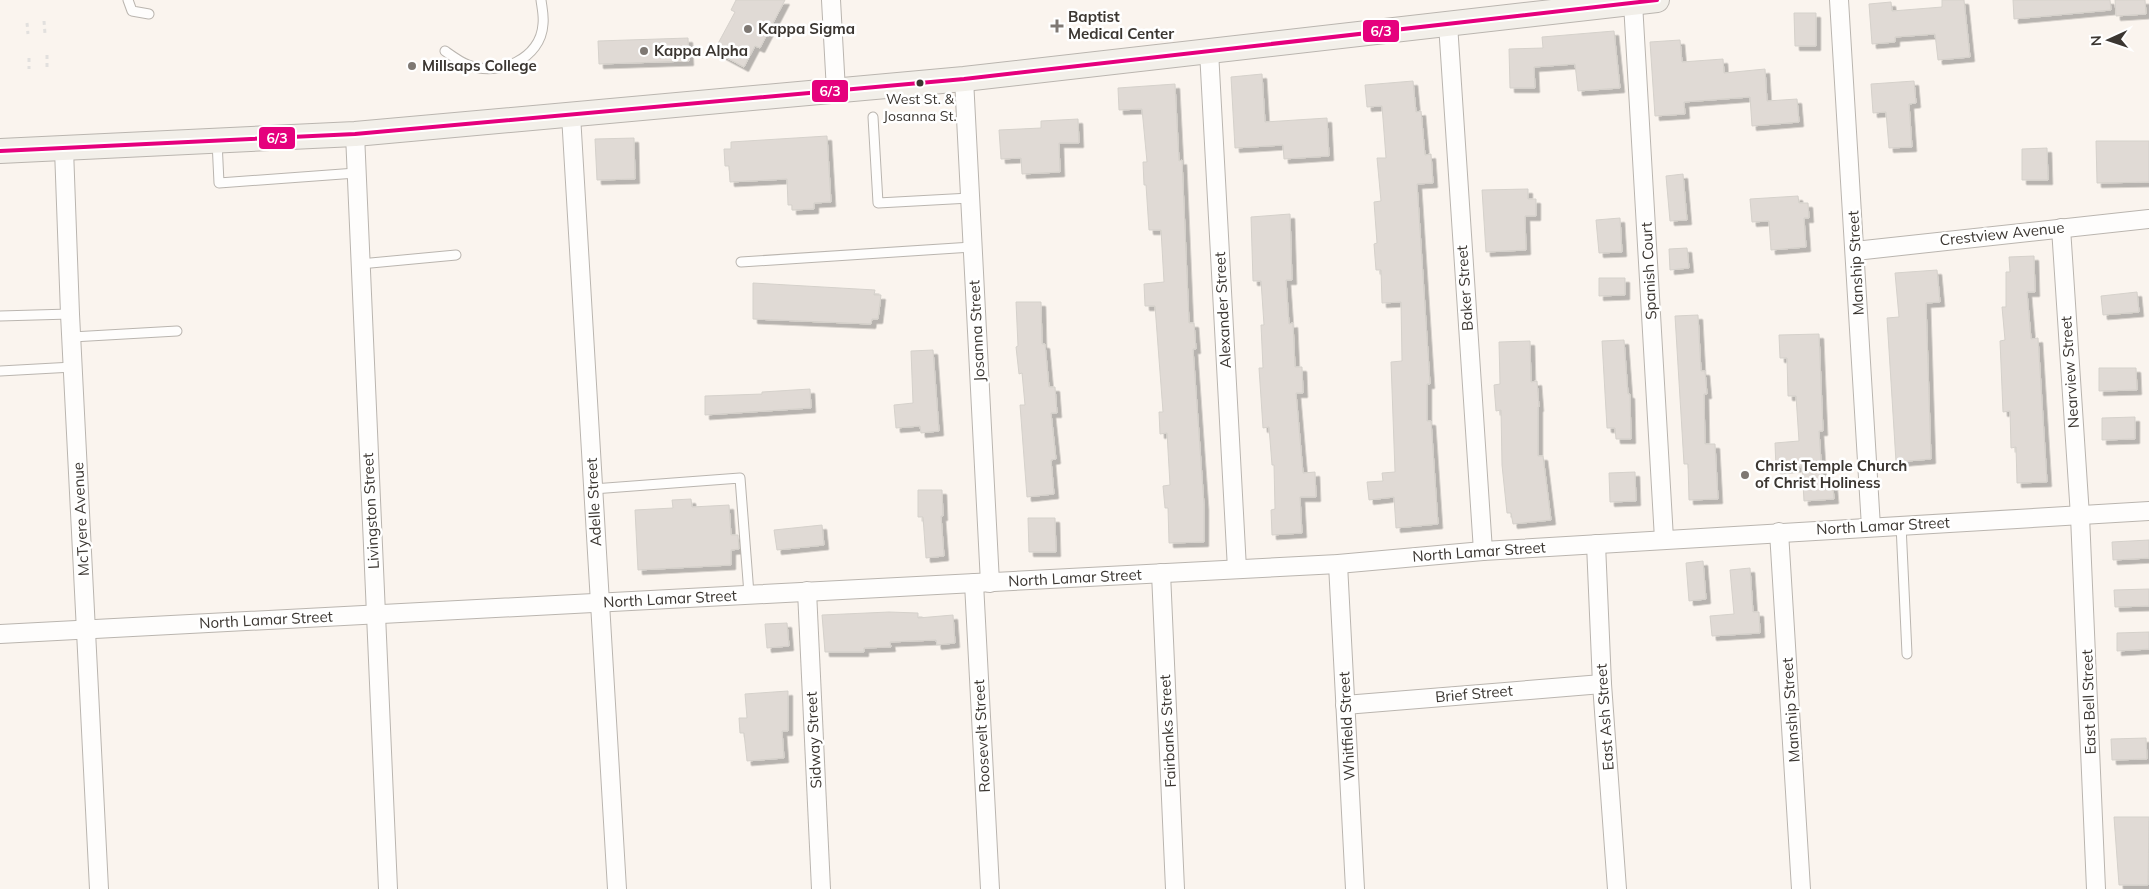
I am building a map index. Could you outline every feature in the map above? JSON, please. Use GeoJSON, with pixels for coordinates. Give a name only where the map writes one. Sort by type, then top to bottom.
{"type":"FeatureCollection","features":[{"type":"Feature","properties":{"kind":"street"},"geometry":{"type":"LineString","coordinates":[[831,0],[836,91]]}},
{"type":"Feature","properties":{"kind":"street"},"geometry":{"type":"LineString","coordinates":[[0,151],[355,134],[836,91],[1209,52],[1657,0]]}},
{"type":"Feature","properties":{"kind":"street","name":"Manship Street"},"geometry":{"type":"LineString","coordinates":[[1840,0],[1871,526]]}},
{"type":"Feature","properties":{"kind":"street","name":"Spanish Court"},"geometry":{"type":"LineString","coordinates":[[1633,3],[1664,539]]}},
{"type":"Feature","properties":{"kind":"street","name":"Baker Street"},"geometry":{"type":"LineString","coordinates":[[1448,24],[1483,551]]}},
{"type":"Feature","properties":{"kind":"street","name":"Alexander Street"},"geometry":{"type":"LineString","coordinates":[[1209,52],[1237,569]]}},
{"type":"Feature","properties":{"kind":"street","name":"Josanna Street"},"geometry":{"type":"LineString","coordinates":[[964,79],[972,247],[982,583]]}},
{"type":"Feature","properties":{"kind":"street","name":"Adelle Street"},"geometry":{"type":"LineString","coordinates":[[571,115],[617,889]]}},
{"type":"Feature","properties":{"kind":"street","name":"Livingston Street"},"geometry":{"type":"LineString","coordinates":[[355,134],[388,889]]}},
{"type":"Feature","properties":{"kind":"street","name":"McTyere Avenue"},"geometry":{"type":"LineString","coordinates":[[64,149],[70,314],[99,889]]}},
{"type":"Feature","properties":{"kind":"street","name":"Crestview Avenue"},"geometry":{"type":"LineString","coordinates":[[1855,250],[2149,219]]}},
{"type":"Feature","properties":{"kind":"street","name":"Nearview Street"},"geometry":{"type":"LineString","coordinates":[[2061,228],[2080,516]]}},
{"type":"Feature","properties":{"kind":"street","name":"North Lamar Street"},"geometry":{"type":"LineString","coordinates":[[0,634],[1338,564],[1483,551],[1664,539],[2149,511]]}},
{"type":"Feature","properties":{"kind":"street","name":"East Bell Street"},"geometry":{"type":"LineString","coordinates":[[2080,516],[2096,889]]}},
{"type":"Feature","properties":{"kind":"street","name":"Manship Street"},"geometry":{"type":"LineString","coordinates":[[1780,532],[1801,889]]}},
{"type":"Feature","properties":{"kind":"street","name":"East Ash Street"},"geometry":{"type":"LineString","coordinates":[[1596,544],[1602,684],[1617,889]]}},
{"type":"Feature","properties":{"kind":"street","name":"Whitfield Street"},"geometry":{"type":"LineString","coordinates":[[1338,564],[1355,889]]}},
{"type":"Feature","properties":{"kind":"street","name":"Fairbanks Street"},"geometry":{"type":"LineString","coordinates":[[1161,573],[1175,889]]}},
{"type":"Feature","properties":{"kind":"street","name":"Roosevelt Street"},"geometry":{"type":"LineString","coordinates":[[982,583],[990,889]]}},
{"type":"Feature","properties":{"kind":"street","name":"Sidway Street"},"geometry":{"type":"LineString","coordinates":[[807,592],[821,889]]}},
{"type":"Feature","properties":{"kind":"street","name":"Brief Street"},"geometry":{"type":"LineString","coordinates":[[1346,705],[1602,684]]}},
{"type":"Feature","properties":{"kind":"lane"},"geometry":{"type":"LineString","coordinates":[[128,0],[132,11],[149,14]]}},
{"type":"Feature","properties":{"kind":"lane"},"geometry":{"type":"LineString","coordinates":[[445,51],[457,60],[475,67],[499,67],[516,64],[530,54],[542,32],[541,0]]}},
{"type":"Feature","properties":{"kind":"lane"},"geometry":{"type":"LineString","coordinates":[[874,117],[878,203],[970,198]]}},
{"type":"Feature","properties":{"kind":"lane"},"geometry":{"type":"LineString","coordinates":[[217,141],[219,183],[356,173]]}},
{"type":"Feature","properties":{"kind":"lane"},"geometry":{"type":"LineString","coordinates":[[741,262],[972,247]]}},
{"type":"Feature","properties":{"kind":"lane"},"geometry":{"type":"LineString","coordinates":[[360,264],[456,255]]}},
{"type":"Feature","properties":{"kind":"lane"},"geometry":{"type":"LineString","coordinates":[[0,316],[70,314]]}},
{"type":"Feature","properties":{"kind":"lane"},"geometry":{"type":"LineString","coordinates":[[72,337],[177,331]]}},
{"type":"Feature","properties":{"kind":"lane"},"geometry":{"type":"LineString","coordinates":[[0,371],[73,367]]}},
{"type":"Feature","properties":{"kind":"lane"},"geometry":{"type":"LineString","coordinates":[[593,489],[740,478],[749,594]]}},
{"type":"Feature","properties":{"kind":"lane"},"geometry":{"type":"LineString","coordinates":[[1901,525],[1907,654]]}},
{"type":"Feature","properties":{"kind":"path"},"geometry":{"type":"LineString","coordinates":[[44,21],[45,34]]}},
{"type":"Feature","properties":{"kind":"path"},"geometry":{"type":"LineString","coordinates":[[27,23],[28,34]]}},
{"type":"Feature","properties":{"kind":"path"},"geometry":{"type":"LineString","coordinates":[[46,55],[47,68]]}},
{"type":"Feature","properties":{"kind":"path"},"geometry":{"type":"LineString","coordinates":[[29,58],[29,68]]}},
{"type":"Feature","properties":{"kind":"building","name":"Kappa Sigma"},"geometry":{"type":"Polygon","coordinates":[[[736,0],[785,0],[760,48],[755,46],[744,67],[714,51],[735,12],[731,10],[736,0]]]}},
{"type":"Feature","properties":{"kind":"building"},"geometry":{"type":"Polygon","coordinates":[[[1942,0],[1964,0],[1970,57],[1938,60],[1935,34],[1895,37],[1895,42],[1872,44],[1869,4],[1891,2],[1892,11],[1942,7],[1942,0]]]}},
{"type":"Feature","properties":{"kind":"building"},"geometry":{"type":"Polygon","coordinates":[[[2013,0],[2110,0],[2111,10],[2014,19],[2013,0]]]}},
{"type":"Feature","properties":{"kind":"building"},"geometry":{"type":"Polygon","coordinates":[[[2115,0],[2145,0],[2146,14],[2116,16],[2115,0]]]}},
{"type":"Feature","properties":{"kind":"building"},"geometry":{"type":"Polygon","coordinates":[[[1794,13],[1816,13],[1816,46],[1795,46],[1794,13]]]}},
{"type":"Feature","properties":{"kind":"building"},"geometry":{"type":"Polygon","coordinates":[[[1614,31],[1620,88],[1578,91],[1575,64],[1534,67],[1535,88],[1510,88],[1509,49],[1543,48],[1542,37],[1614,31]]]}},
{"type":"Feature","properties":{"kind":"building","name":"Kappa Alpha"},"geometry":{"type":"Polygon","coordinates":[[[688,38],[689,61],[599,64],[598,41],[688,38]]]}},
{"type":"Feature","properties":{"kind":"building"},"geometry":{"type":"Polygon","coordinates":[[[1680,40],[1682,62],[1723,59],[1724,73],[1765,69],[1767,101],[1797,99],[1799,122],[1752,126],[1750,97],[1684,102],[1685,114],[1655,116],[1650,42],[1680,40]]]}},
{"type":"Feature","properties":{"kind":"building"},"geometry":{"type":"Polygon","coordinates":[[[1262,74],[1265,122],[1327,118],[1329,156],[1284,159],[1283,145],[1235,148],[1231,77],[1262,74]]]}},
{"type":"Feature","properties":{"kind":"building"},"geometry":{"type":"Polygon","coordinates":[[[1413,81],[1416,112],[1421,111],[1425,155],[1431,154],[1433,183],[1417,184],[1430,384],[1427,384],[1427,421],[1431,421],[1438,524],[1396,528],[1394,497],[1369,500],[1367,482],[1383,481],[1382,473],[1395,472],[1391,362],[1402,361],[1401,302],[1382,303],[1381,270],[1376,270],[1374,244],[1377,243],[1374,202],[1381,201],[1377,158],[1386,158],[1382,106],[1367,107],[1365,85],[1413,81]]]}},
{"type":"Feature","properties":{"kind":"building"},"geometry":{"type":"Polygon","coordinates":[[[1914,81],[1916,103],[1909,104],[1912,147],[1889,148],[1886,112],[1873,113],[1871,84],[1914,81]]]}},
{"type":"Feature","properties":{"kind":"building"},"geometry":{"type":"Polygon","coordinates":[[[1175,84],[1179,161],[1182,160],[1189,323],[1194,323],[1196,349],[1193,349],[1204,505],[1204,542],[1169,543],[1168,508],[1165,508],[1163,486],[1170,485],[1167,433],[1160,434],[1159,412],[1163,412],[1155,306],[1145,306],[1144,284],[1164,282],[1161,230],[1149,230],[1146,185],[1144,185],[1143,162],[1147,162],[1142,109],[1119,110],[1118,88],[1175,84]]]}},
{"type":"Feature","properties":{"kind":"building"},"geometry":{"type":"Polygon","coordinates":[[[1078,119],[1079,143],[1059,143],[1060,172],[1022,174],[1021,158],[1001,159],[999,130],[1041,128],[1041,121],[1078,119]]]}},
{"type":"Feature","properties":{"kind":"building"},"geometry":{"type":"Polygon","coordinates":[[[827,136],[831,202],[814,203],[814,209],[792,210],[792,205],[788,205],[787,179],[730,182],[729,166],[725,166],[724,149],[731,149],[731,142],[827,136]]]}},
{"type":"Feature","properties":{"kind":"building"},"geometry":{"type":"Polygon","coordinates":[[[634,138],[635,179],[597,180],[595,139],[634,138]]]}},
{"type":"Feature","properties":{"kind":"building"},"geometry":{"type":"Polygon","coordinates":[[[2096,141],[2149,141],[2149,182],[2097,183],[2096,141]]]}},
{"type":"Feature","properties":{"kind":"building"},"geometry":{"type":"Polygon","coordinates":[[[2047,148],[2048,180],[2022,180],[2022,149],[2047,148]]]}},
{"type":"Feature","properties":{"kind":"building"},"geometry":{"type":"Polygon","coordinates":[[[1683,174],[1687,220],[1670,221],[1666,176],[1683,174]]]}},
{"type":"Feature","properties":{"kind":"building"},"geometry":{"type":"Polygon","coordinates":[[[1528,189],[1528,199],[1536,199],[1536,216],[1525,216],[1526,250],[1486,252],[1482,190],[1528,189]]]}},
{"type":"Feature","properties":{"kind":"building"},"geometry":{"type":"Polygon","coordinates":[[[1798,196],[1799,203],[1808,203],[1809,218],[1804,218],[1806,247],[1771,250],[1769,221],[1752,222],[1750,199],[1798,196]]]}},
{"type":"Feature","properties":{"kind":"building"},"geometry":{"type":"Polygon","coordinates":[[[1290,214],[1292,280],[1286,280],[1289,324],[1293,323],[1295,367],[1302,367],[1303,393],[1296,393],[1303,473],[1315,472],[1316,497],[1300,497],[1302,533],[1272,535],[1271,510],[1275,509],[1274,465],[1272,465],[1269,427],[1263,428],[1259,368],[1263,368],[1261,325],[1264,325],[1261,281],[1253,281],[1251,217],[1290,214]]]}},
{"type":"Feature","properties":{"kind":"building"},"geometry":{"type":"Polygon","coordinates":[[[1620,218],[1622,252],[1599,253],[1596,220],[1620,218]]]}},
{"type":"Feature","properties":{"kind":"building"},"geometry":{"type":"Polygon","coordinates":[[[1687,248],[1689,268],[1670,270],[1669,249],[1687,248]]]}},
{"type":"Feature","properties":{"kind":"building"},"geometry":{"type":"Polygon","coordinates":[[[2034,256],[2035,292],[2027,292],[2031,339],[2038,338],[2047,482],[2017,483],[2016,447],[2011,448],[2010,411],[2003,412],[2000,341],[2005,340],[2002,307],[2006,307],[2006,272],[2010,272],[2009,257],[2034,256]]]}},
{"type":"Feature","properties":{"kind":"building"},"geometry":{"type":"Polygon","coordinates":[[[1937,270],[1940,302],[1926,303],[1931,459],[1896,462],[1887,318],[1899,317],[1895,273],[1937,270]]]}},
{"type":"Feature","properties":{"kind":"building"},"geometry":{"type":"Polygon","coordinates":[[[1599,278],[1625,278],[1625,295],[1599,296],[1599,278]]]}},
{"type":"Feature","properties":{"kind":"building"},"geometry":{"type":"Polygon","coordinates":[[[753,283],[875,290],[874,295],[881,295],[878,319],[872,319],[871,324],[753,319],[753,283]]]}},
{"type":"Feature","properties":{"kind":"building"},"geometry":{"type":"Polygon","coordinates":[[[2137,292],[2139,312],[2103,315],[2101,296],[2137,292]]]}},
{"type":"Feature","properties":{"kind":"building"},"geometry":{"type":"Polygon","coordinates":[[[1016,302],[1041,302],[1042,344],[1045,344],[1049,387],[1055,387],[1057,413],[1051,413],[1056,459],[1051,460],[1054,494],[1027,497],[1020,405],[1025,405],[1022,373],[1019,374],[1016,347],[1018,346],[1016,302]]]}},
{"type":"Feature","properties":{"kind":"building"},"geometry":{"type":"Polygon","coordinates":[[[1698,315],[1701,371],[1705,371],[1707,394],[1704,394],[1705,444],[1715,444],[1718,499],[1689,500],[1688,464],[1684,464],[1675,316],[1698,315]]]}},
{"type":"Feature","properties":{"kind":"building"},"geometry":{"type":"Polygon","coordinates":[[[1819,334],[1823,431],[1819,431],[1822,476],[1832,476],[1834,499],[1804,501],[1802,467],[1776,469],[1775,443],[1799,441],[1796,396],[1788,396],[1787,358],[1780,358],[1779,335],[1819,334]]]}},
{"type":"Feature","properties":{"kind":"building"},"geometry":{"type":"Polygon","coordinates":[[[1624,340],[1628,394],[1630,394],[1631,439],[1616,439],[1615,428],[1607,428],[1602,341],[1624,340]]]}},
{"type":"Feature","properties":{"kind":"building"},"geometry":{"type":"Polygon","coordinates":[[[1530,341],[1531,382],[1537,381],[1539,407],[1538,456],[1543,456],[1551,520],[1513,524],[1511,513],[1507,513],[1502,465],[1501,410],[1496,411],[1494,385],[1500,384],[1499,342],[1530,341]]]}},
{"type":"Feature","properties":{"kind":"building"},"geometry":{"type":"Polygon","coordinates":[[[933,350],[939,431],[921,433],[920,426],[896,428],[894,405],[913,403],[911,351],[933,350]]]}},
{"type":"Feature","properties":{"kind":"building"},"geometry":{"type":"Polygon","coordinates":[[[2099,368],[2136,368],[2137,390],[2099,391],[2099,368]]]}},
{"type":"Feature","properties":{"kind":"building"},"geometry":{"type":"Polygon","coordinates":[[[810,389],[811,408],[705,415],[705,396],[762,394],[762,392],[810,389]]]}},
{"type":"Feature","properties":{"kind":"building"},"geometry":{"type":"Polygon","coordinates":[[[2135,417],[2135,439],[2102,440],[2102,418],[2135,417]]]}},
{"type":"Feature","properties":{"kind":"building"},"geometry":{"type":"Polygon","coordinates":[[[1635,472],[1636,501],[1610,502],[1609,473],[1635,472]]]}},
{"type":"Feature","properties":{"kind":"building"},"geometry":{"type":"Polygon","coordinates":[[[918,490],[942,490],[943,516],[941,516],[944,556],[926,558],[923,517],[918,517],[918,490]]]}},
{"type":"Feature","properties":{"kind":"building"},"geometry":{"type":"Polygon","coordinates":[[[691,499],[692,507],[729,505],[731,535],[738,535],[739,549],[731,550],[731,565],[638,570],[635,510],[673,508],[672,500],[691,499]]]}},
{"type":"Feature","properties":{"kind":"building"},"geometry":{"type":"Polygon","coordinates":[[[1028,518],[1055,518],[1056,552],[1029,552],[1028,518]]]}},
{"type":"Feature","properties":{"kind":"building"},"geometry":{"type":"Polygon","coordinates":[[[822,525],[824,545],[777,550],[774,530],[822,525]]]}},
{"type":"Feature","properties":{"kind":"building"},"geometry":{"type":"Polygon","coordinates":[[[2149,540],[2149,558],[2113,560],[2112,542],[2149,540]]]}},
{"type":"Feature","properties":{"kind":"building"},"geometry":{"type":"Polygon","coordinates":[[[1703,561],[1706,599],[1689,601],[1686,563],[1703,561]]]}},
{"type":"Feature","properties":{"kind":"building"},"geometry":{"type":"Polygon","coordinates":[[[1750,568],[1753,612],[1759,612],[1760,633],[1712,636],[1710,616],[1734,614],[1730,570],[1750,568]]]}},
{"type":"Feature","properties":{"kind":"building"},"geometry":{"type":"Polygon","coordinates":[[[2149,589],[2149,606],[2115,607],[2114,590],[2149,589]]]}},
{"type":"Feature","properties":{"kind":"building"},"geometry":{"type":"Polygon","coordinates":[[[889,612],[918,613],[918,618],[953,615],[955,643],[937,645],[936,640],[890,642],[891,647],[864,648],[864,652],[825,652],[822,615],[889,612]]]}},
{"type":"Feature","properties":{"kind":"building"},"geometry":{"type":"Polygon","coordinates":[[[787,623],[789,646],[767,648],[765,624],[787,623]]]}},
{"type":"Feature","properties":{"kind":"building"},"geometry":{"type":"Polygon","coordinates":[[[2149,632],[2149,649],[2117,651],[2117,633],[2149,632]]]}},
{"type":"Feature","properties":{"kind":"building"},"geometry":{"type":"Polygon","coordinates":[[[788,691],[788,731],[782,731],[784,758],[747,761],[744,733],[740,733],[739,718],[747,718],[745,694],[788,691]]]}},
{"type":"Feature","properties":{"kind":"building"},"geometry":{"type":"Polygon","coordinates":[[[2146,738],[2147,759],[2112,760],[2111,739],[2146,738]]]}},
{"type":"Feature","properties":{"kind":"building"},"geometry":{"type":"Polygon","coordinates":[[[2114,817],[2149,817],[2148,885],[2119,885],[2114,817]]]}},
{"type":"Feature","properties":{"kind":"transit line","name":"6/3"},"geometry":{"type":"LineString","coordinates":[[0,151],[355,134],[964,79],[1657,0]]}},
{"type":"Feature","properties":{"kind":"place","name":"Baptist Medical Center"},"geometry":{"type":"Point","coordinates":[1057,26]}},
{"type":"Feature","properties":{"kind":"place","name":"Kappa Sigma"},"geometry":{"type":"Point","coordinates":[748,29]}},
{"type":"Feature","properties":{"kind":"place","name":"Kappa Alpha"},"geometry":{"type":"Point","coordinates":[644,51]}},
{"type":"Feature","properties":{"kind":"place","name":"Millsaps College"},"geometry":{"type":"Point","coordinates":[412,66]}},
{"type":"Feature","properties":{"kind":"place","name":"West St. & Josanna St."},"geometry":{"type":"Point","coordinates":[920,83]}},
{"type":"Feature","properties":{"kind":"place","name":"Christ Temple Church of Christ Holiness"},"geometry":{"type":"Point","coordinates":[1745,475]}}]}
